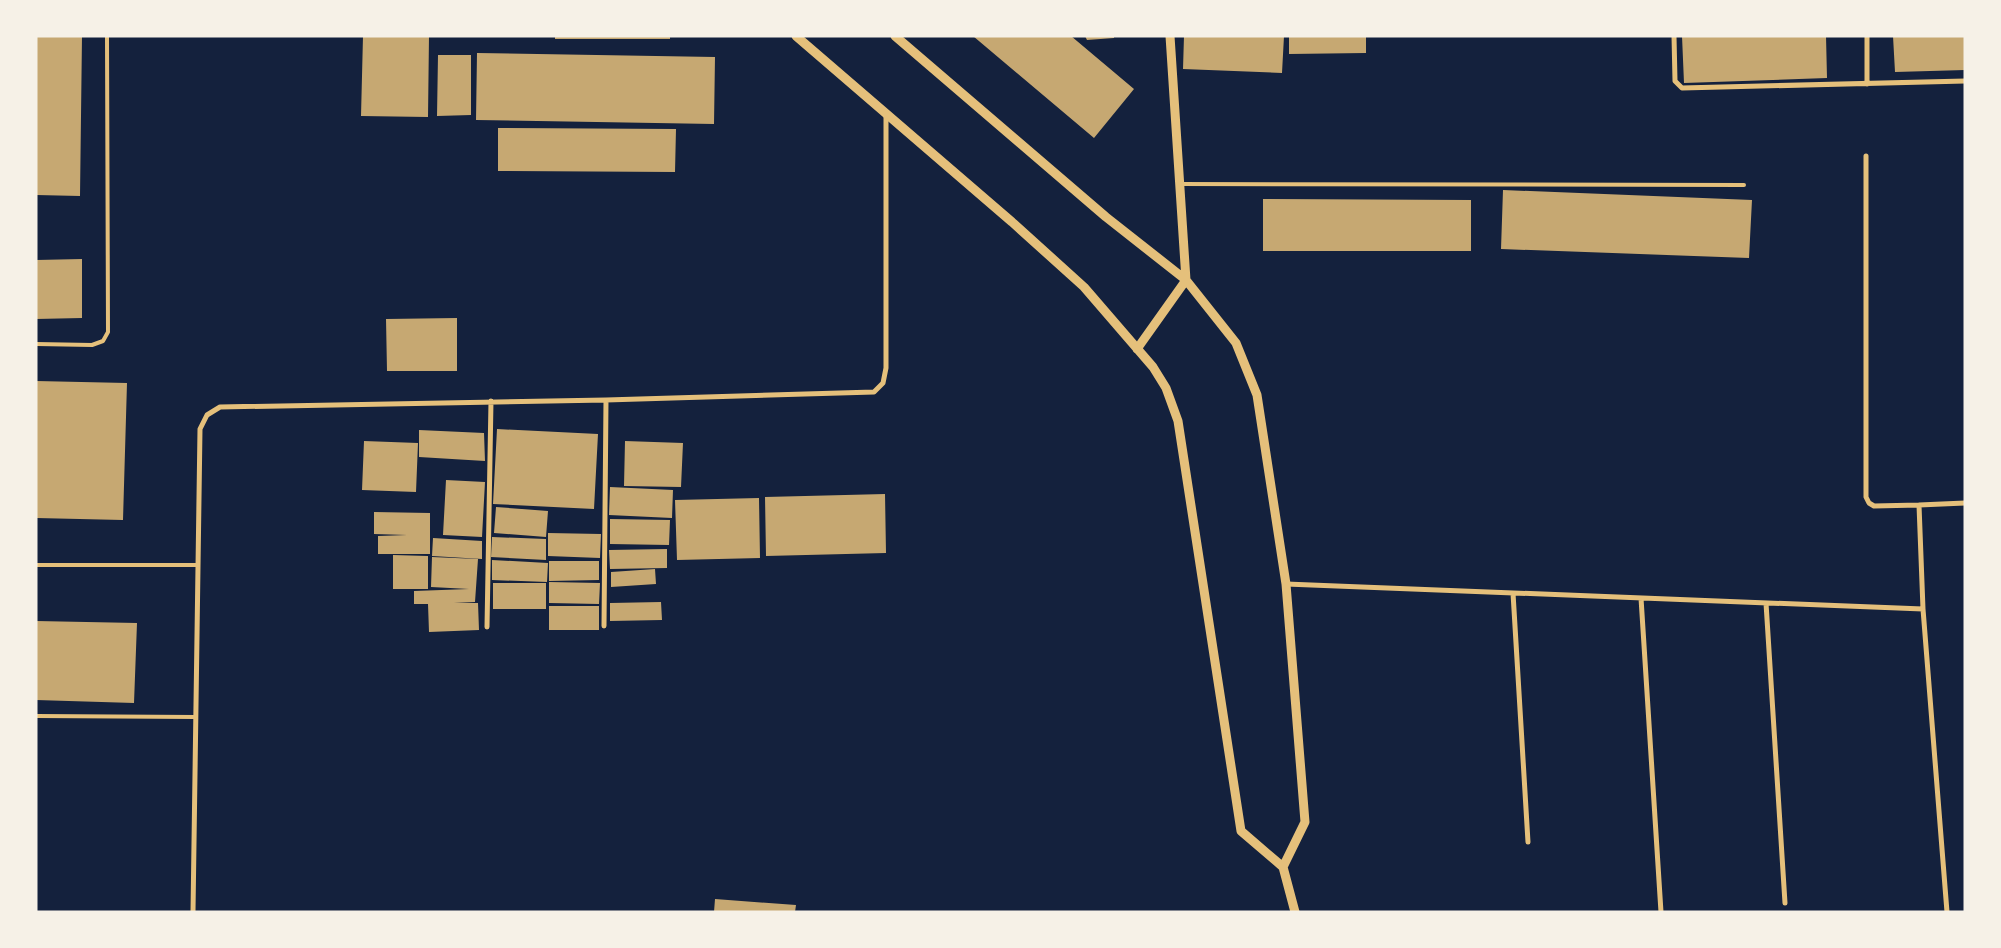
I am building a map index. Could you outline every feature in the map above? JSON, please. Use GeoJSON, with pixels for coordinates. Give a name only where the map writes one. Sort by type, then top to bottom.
{"type":"FeatureCollection","features":[{"type":"Feature","properties":{"kind":"street"},"geometry":{"type":"LineString","coordinates":[[796,36],[1084,287],[1153,367],[1166,388],[1178,421],[1241,830],[1283,867],[1295,912]]}},
{"type":"Feature","properties":{"kind":"street"},"geometry":{"type":"LineString","coordinates":[[895,36],[1106,217],[1186,280],[1236,343],[1257,395],[1286,584],[1305,822],[1283,867]]}},
{"type":"Feature","properties":{"kind":"street"},"geometry":{"type":"LineString","coordinates":[[1137,349],[1186,280],[1170,36]]}},
{"type":"Feature","properties":{"kind":"street"},"geometry":{"type":"LineString","coordinates":[[1674,36],[1675,81],[1682,88],[1965,81]]}},
{"type":"Feature","properties":{"kind":"street"},"geometry":{"type":"LineString","coordinates":[[1867,36],[1867,84]]}},
{"type":"Feature","properties":{"kind":"street"},"geometry":{"type":"LineString","coordinates":[[193,912],[200,429],[207,415],[220,407],[606,400],[874,392],[884,383],[886,368],[886,114]]}},
{"type":"Feature","properties":{"kind":"street"},"geometry":{"type":"LineString","coordinates":[[1866,156],[1866,497],[1869,503],[1874,506],[1965,503]]}},
{"type":"Feature","properties":{"kind":"street"},"geometry":{"type":"LineString","coordinates":[[604,626],[606,400]]}},
{"type":"Feature","properties":{"kind":"street"},"geometry":{"type":"LineString","coordinates":[[487,627],[491,401]]}},
{"type":"Feature","properties":{"kind":"street"},"geometry":{"type":"LineString","coordinates":[[1919,505],[1923,609],[1947,912]]}},
{"type":"Feature","properties":{"kind":"street"},"geometry":{"type":"LineString","coordinates":[[1286,584],[1923,609]]}},
{"type":"Feature","properties":{"kind":"street"},"geometry":{"type":"LineString","coordinates":[[1513,593],[1528,842]]}},
{"type":"Feature","properties":{"kind":"street"},"geometry":{"type":"LineString","coordinates":[[1641,598],[1661,912]]}},
{"type":"Feature","properties":{"kind":"street"},"geometry":{"type":"LineString","coordinates":[[1766,603],[1785,903]]}},
{"type":"Feature","properties":{"kind":"lane"},"geometry":{"type":"LineString","coordinates":[[36,344],[92,344],[103,341],[108,332],[107,36]]}},
{"type":"Feature","properties":{"kind":"lane"},"geometry":{"type":"LineString","coordinates":[[1179,184],[1744,185]]}},
{"type":"Feature","properties":{"kind":"lane"},"geometry":{"type":"LineString","coordinates":[[36,565],[198,565]]}},
{"type":"Feature","properties":{"kind":"lane"},"geometry":{"type":"LineString","coordinates":[[36,716],[196,717]]}},
{"type":"Feature","properties":{"kind":"building"},"geometry":{"type":"Polygon","coordinates":[[[36,36],[82,36],[80,196],[36,195],[36,36]]]}},
{"type":"Feature","properties":{"kind":"building"},"geometry":{"type":"Polygon","coordinates":[[[363,36],[429,36],[428,117],[361,116],[363,36]]]}},
{"type":"Feature","properties":{"kind":"building"},"geometry":{"type":"Polygon","coordinates":[[[555,36],[670,36],[670,39],[555,39],[555,36]]]}},
{"type":"Feature","properties":{"kind":"building"},"geometry":{"type":"Polygon","coordinates":[[[973,36],[1071,36],[1134,89],[1094,138],[973,36]]]}},
{"type":"Feature","properties":{"kind":"building"},"geometry":{"type":"Polygon","coordinates":[[[1085,36],[1114,36],[1114,38],[1087,40],[1085,36]]]}},
{"type":"Feature","properties":{"kind":"building"},"geometry":{"type":"Polygon","coordinates":[[[1184,36],[1284,36],[1282,73],[1183,69],[1184,36]]]}},
{"type":"Feature","properties":{"kind":"building"},"geometry":{"type":"Polygon","coordinates":[[[1289,36],[1366,36],[1366,53],[1289,54],[1289,36]]]}},
{"type":"Feature","properties":{"kind":"building"},"geometry":{"type":"Polygon","coordinates":[[[1682,36],[1826,36],[1827,78],[1684,83],[1682,36]]]}},
{"type":"Feature","properties":{"kind":"building"},"geometry":{"type":"Polygon","coordinates":[[[1893,36],[1965,36],[1965,70],[1895,72],[1893,36]]]}},
{"type":"Feature","properties":{"kind":"building"},"geometry":{"type":"Polygon","coordinates":[[[477,53],[715,57],[714,124],[476,120],[477,53]]]}},
{"type":"Feature","properties":{"kind":"building"},"geometry":{"type":"Polygon","coordinates":[[[438,55],[471,55],[471,115],[437,116],[438,55]]]}},
{"type":"Feature","properties":{"kind":"building"},"geometry":{"type":"Polygon","coordinates":[[[498,128],[676,129],[675,172],[498,171],[498,128]]]}},
{"type":"Feature","properties":{"kind":"building"},"geometry":{"type":"Polygon","coordinates":[[[1503,190],[1752,200],[1749,258],[1501,249],[1503,190]]]}},
{"type":"Feature","properties":{"kind":"building"},"geometry":{"type":"Polygon","coordinates":[[[1263,199],[1471,200],[1471,251],[1263,251],[1263,199]]]}},
{"type":"Feature","properties":{"kind":"building"},"geometry":{"type":"Polygon","coordinates":[[[82,259],[82,318],[36,319],[36,260],[82,259]]]}},
{"type":"Feature","properties":{"kind":"building"},"geometry":{"type":"Polygon","coordinates":[[[457,318],[457,371],[387,371],[386,319],[457,318]]]}},
{"type":"Feature","properties":{"kind":"building"},"geometry":{"type":"Polygon","coordinates":[[[36,381],[127,383],[123,520],[36,518],[36,381]]]}},
{"type":"Feature","properties":{"kind":"building"},"geometry":{"type":"Polygon","coordinates":[[[497,429],[598,434],[594,509],[493,504],[497,429]]]}},
{"type":"Feature","properties":{"kind":"building"},"geometry":{"type":"Polygon","coordinates":[[[419,430],[484,433],[485,461],[419,457],[419,430]]]}},
{"type":"Feature","properties":{"kind":"building"},"geometry":{"type":"Polygon","coordinates":[[[364,441],[418,443],[416,492],[362,490],[364,441]]]}},
{"type":"Feature","properties":{"kind":"building"},"geometry":{"type":"Polygon","coordinates":[[[625,441],[683,443],[681,487],[624,486],[625,441]]]}},
{"type":"Feature","properties":{"kind":"building"},"geometry":{"type":"Polygon","coordinates":[[[446,480],[485,482],[482,537],[443,535],[446,480]]]}},
{"type":"Feature","properties":{"kind":"building"},"geometry":{"type":"Polygon","coordinates":[[[610,487],[673,490],[672,518],[609,515],[610,487]]]}},
{"type":"Feature","properties":{"kind":"building"},"geometry":{"type":"Polygon","coordinates":[[[885,494],[886,553],[766,556],[765,497],[885,494]]]}},
{"type":"Feature","properties":{"kind":"building"},"geometry":{"type":"Polygon","coordinates":[[[759,498],[760,558],[677,560],[675,500],[759,498]]]}},
{"type":"Feature","properties":{"kind":"building"},"geometry":{"type":"Polygon","coordinates":[[[496,507],[548,511],[546,537],[494,533],[496,507]]]}},
{"type":"Feature","properties":{"kind":"building"},"geometry":{"type":"Polygon","coordinates":[[[374,512],[430,513],[430,554],[378,554],[378,536],[407,535],[374,534],[374,512]]]}},
{"type":"Feature","properties":{"kind":"building"},"geometry":{"type":"Polygon","coordinates":[[[610,519],[670,520],[669,545],[610,544],[610,519]]]}},
{"type":"Feature","properties":{"kind":"building"},"geometry":{"type":"Polygon","coordinates":[[[548,533],[601,534],[600,558],[548,556],[548,533]]]}},
{"type":"Feature","properties":{"kind":"building"},"geometry":{"type":"Polygon","coordinates":[[[492,537],[546,539],[546,560],[491,557],[492,537]]]}},
{"type":"Feature","properties":{"kind":"building"},"geometry":{"type":"Polygon","coordinates":[[[433,538],[482,541],[482,559],[432,556],[433,538]]]}},
{"type":"Feature","properties":{"kind":"building"},"geometry":{"type":"Polygon","coordinates":[[[667,549],[667,568],[610,569],[609,550],[667,549]]]}},
{"type":"Feature","properties":{"kind":"building"},"geometry":{"type":"Polygon","coordinates":[[[393,555],[428,556],[428,589],[393,589],[393,555]]]}},
{"type":"Feature","properties":{"kind":"building"},"geometry":{"type":"Polygon","coordinates":[[[432,557],[478,559],[475,602],[454,603],[478,603],[479,630],[429,632],[428,604],[414,604],[414,591],[469,589],[431,587],[432,557]]]}},
{"type":"Feature","properties":{"kind":"building"},"geometry":{"type":"Polygon","coordinates":[[[492,560],[548,563],[547,582],[492,580],[492,560]]]}},
{"type":"Feature","properties":{"kind":"building"},"geometry":{"type":"Polygon","coordinates":[[[549,561],[599,561],[599,580],[549,581],[549,561]]]}},
{"type":"Feature","properties":{"kind":"building"},"geometry":{"type":"Polygon","coordinates":[[[655,569],[656,584],[611,587],[611,572],[655,569]]]}},
{"type":"Feature","properties":{"kind":"building"},"geometry":{"type":"Polygon","coordinates":[[[549,582],[600,583],[599,604],[549,603],[549,582]]]}},
{"type":"Feature","properties":{"kind":"building"},"geometry":{"type":"Polygon","coordinates":[[[493,583],[546,583],[546,609],[493,609],[493,583]]]}},
{"type":"Feature","properties":{"kind":"building"},"geometry":{"type":"Polygon","coordinates":[[[661,602],[662,620],[610,621],[610,603],[661,602]]]}},
{"type":"Feature","properties":{"kind":"building"},"geometry":{"type":"Polygon","coordinates":[[[549,606],[599,606],[599,630],[549,630],[549,606]]]}},
{"type":"Feature","properties":{"kind":"building"},"geometry":{"type":"Polygon","coordinates":[[[36,621],[137,623],[134,703],[36,700],[36,621]]]}},
{"type":"Feature","properties":{"kind":"building"},"geometry":{"type":"Polygon","coordinates":[[[715,899],[796,905],[795,912],[714,912],[715,899]]]}}]}
